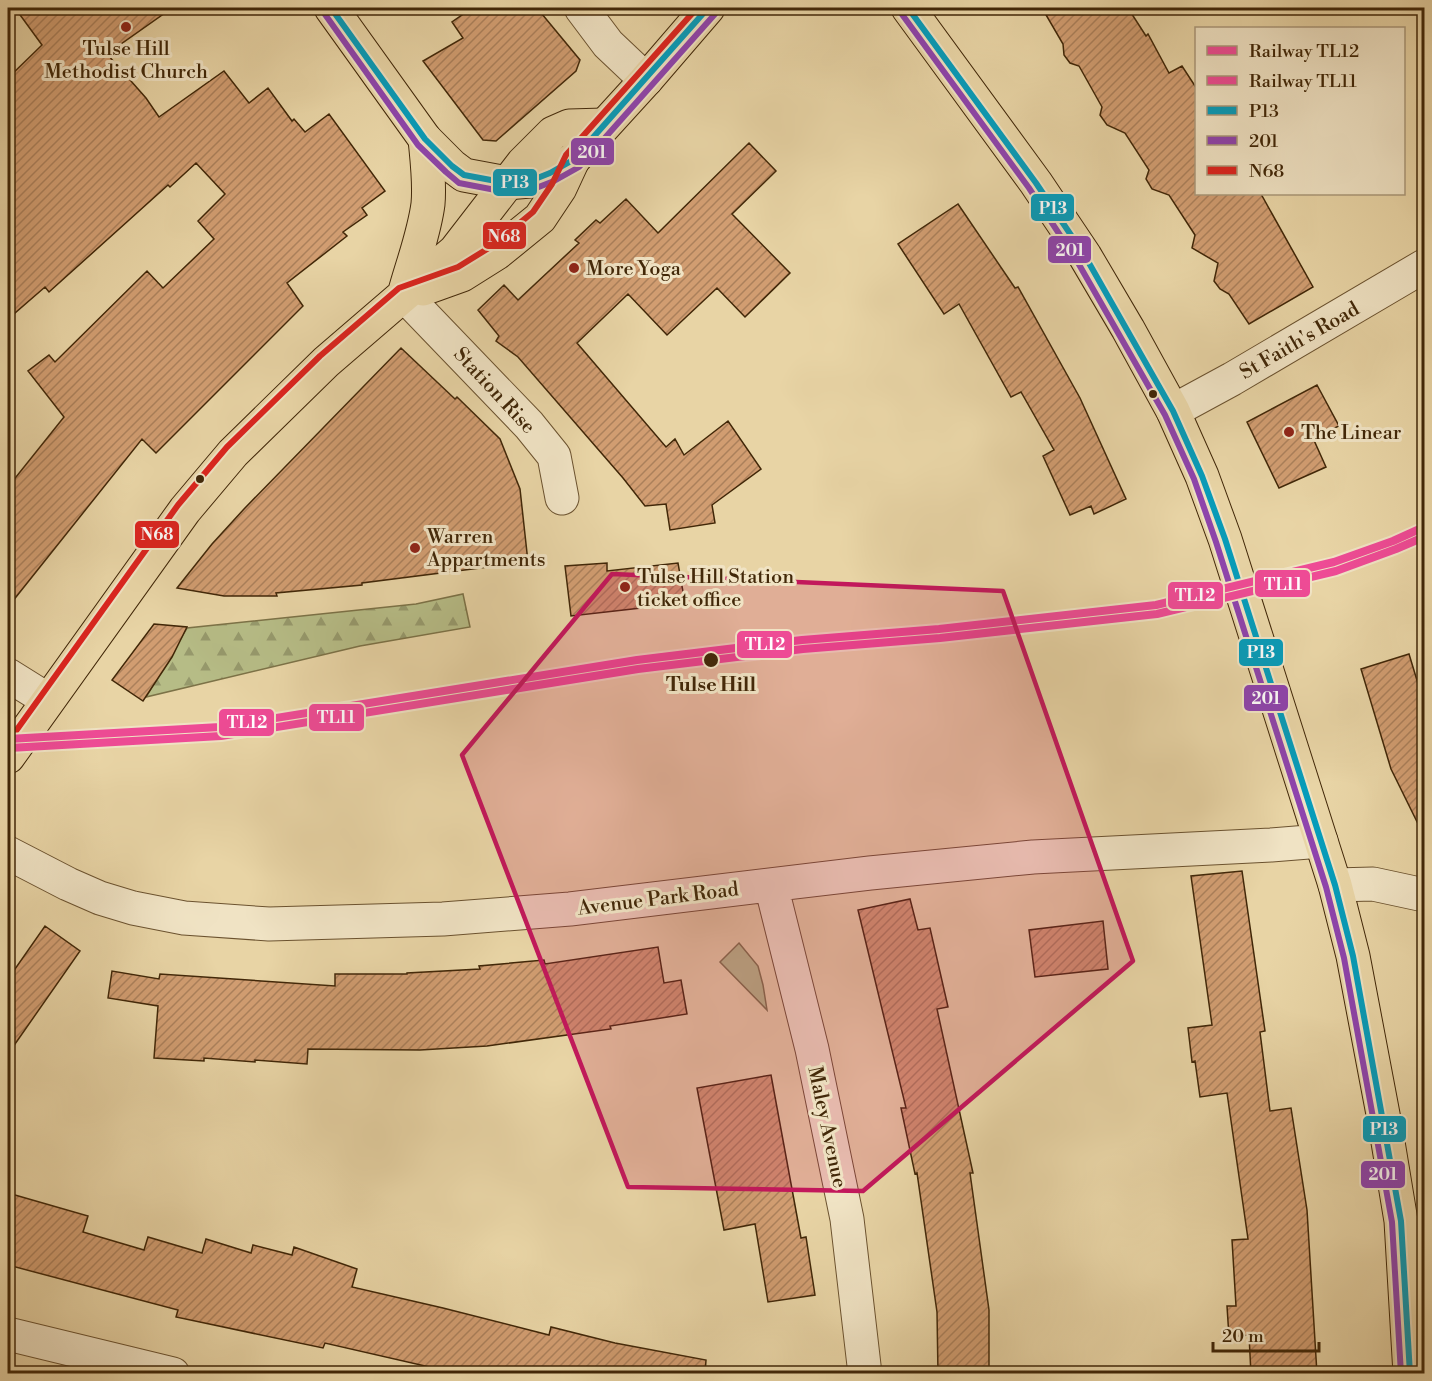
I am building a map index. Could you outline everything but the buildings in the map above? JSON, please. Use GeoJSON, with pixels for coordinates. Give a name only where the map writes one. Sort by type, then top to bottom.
{"type":"FeatureCollection","features":[{"type":"Feature","properties":{"kind":"main road"},"geometry":{"type":"LineString","coordinates":[[331,8],[425,139],[464,175],[507,183],[530,181],[573,160]]}},
{"type":"Feature","properties":{"kind":"main road"},"geometry":{"type":"LineString","coordinates":[[404,295],[462,275],[505,246],[540,218],[560,188],[573,160],[708,8]]}},
{"type":"Feature","properties":{"kind":"main road"},"geometry":{"type":"LineString","coordinates":[[908,8],[1029,174],[1085,256],[1173,411],[1202,476],[1225,539],[1335,885],[1355,967],[1401,1221],[1410,1374]]}},
{"type":"Feature","properties":{"kind":"main road"},"geometry":{"type":"LineString","coordinates":[[8,757],[185,510],[262,423],[326,362],[455,251],[507,183],[553,133],[569,126],[604,125]]}},
{"type":"Feature","properties":{"kind":"main road"},"geometry":{"type":"LineString","coordinates":[[404,295],[428,203],[429,185],[425,139]]}},
{"type":"Feature","properties":{"kind":"street"},"geometry":{"type":"LineString","coordinates":[[583,11],[608,44],[646,80]]}},
{"type":"Feature","properties":{"kind":"street","name":"St Faith's Road"},"geometry":{"type":"LineString","coordinates":[[1173,411],[1425,266]]}},
{"type":"Feature","properties":{"kind":"street","name":"Station Rise"},"geometry":{"type":"LineString","coordinates":[[404,295],[529,425],[554,456],[562,498]]}},
{"type":"Feature","properties":{"kind":"street"},"geometry":{"type":"LineString","coordinates":[[8,675],[48,700]]}},
{"type":"Feature","properties":{"kind":"street","name":"Avenue Park Road"},"geometry":{"type":"LineString","coordinates":[[8,853],[68,884],[100,898],[133,908],[184,918],[269,924],[443,919],[570,909],[870,873],[1033,857],[1321,841]]}},
{"type":"Feature","properties":{"kind":"street","name":"Maley Avenue"},"geometry":{"type":"LineString","coordinates":[[771,885],[820,1083],[848,1220],[865,1374]]}},
{"type":"Feature","properties":{"kind":"street"},"geometry":{"type":"LineString","coordinates":[[1335,885],[1373,885],[1425,895]]}},
{"type":"Feature","properties":{"kind":"street"},"geometry":{"type":"LineString","coordinates":[[8,1334],[173,1374]]}},
{"type":"Feature","properties":{"kind":"highlighted area"},"geometry":{"type":"Polygon","coordinates":[[[612,574],[1003,591],[1133,961],[863,1191],[628,1187],[462,755],[612,574]]]}},
{"type":"Feature","properties":{"kind":"green space"},"geometry":{"type":"Polygon","coordinates":[[[463,594],[470,627],[360,646],[146,697],[187,628],[416,604],[463,594]]]}},
{"type":"Feature","properties":{"kind":"green space"},"geometry":{"type":"Polygon","coordinates":[[[739,943],[758,966],[767,1010],[720,962],[739,943]]]}},
{"type":"Feature","properties":{"kind":"rail line","name":"TL12"},"geometry":{"type":"LineString","coordinates":[[8,739],[220,727],[637,660],[802,640],[939,629],[1156,605],[1334,562],[1393,541],[1424,527]]}},
{"type":"Feature","properties":{"kind":"rail line","name":"TL11"},"geometry":{"type":"LineString","coordinates":[[9,748],[221,736],[638,669],[803,649],[940,638],[1157,614],[1336,571],[1424,537]]}},
{"type":"Feature","properties":{"kind":"transit line","name":"P13"},"geometry":{"type":"LineString","coordinates":[[331,8],[425,139],[452,166],[464,175],[507,183],[530,181],[573,160],[708,8]]}},
{"type":"Feature","properties":{"kind":"transit line","name":"N68"},"geometry":{"type":"LineString","coordinates":[[8,742],[178,505],[227,447],[320,356],[399,288],[458,267],[492,246],[533,212],[552,184],[566,155],[697,8]]}},
{"type":"Feature","properties":{"kind":"transit line","name":"P13"},"geometry":{"type":"LineString","coordinates":[[908,8],[1036,183],[1085,256],[1173,411],[1202,476],[1225,539],[1335,885],[1353,956],[1401,1221],[1410,1374]]}},
{"type":"Feature","properties":{"kind":"transit line","name":"201"},"geometry":{"type":"LineString","coordinates":[[324,13],[418,145],[459,183],[506,192],[531,190],[554,181],[579,167],[715,14]]}},
{"type":"Feature","properties":{"kind":"transit line","name":"201"},"geometry":{"type":"LineString","coordinates":[[901,13],[1029,188],[1077,261],[1165,415],[1194,479],[1326,887],[1344,958],[1392,1222],[1401,1374]]}},
{"type":"Feature","properties":{"kind":"place","name":"Tulse Hill Methodist Church"},"geometry":{"type":"Point","coordinates":[126,27]}},
{"type":"Feature","properties":{"kind":"place","name":"More Yoga"},"geometry":{"type":"Point","coordinates":[574,268]}},
{"type":"Feature","properties":{"kind":"place","name":"The Linear"},"geometry":{"type":"Point","coordinates":[1289,432]}},
{"type":"Feature","properties":{"kind":"place","name":"Warren Appartments"},"geometry":{"type":"Point","coordinates":[415,548]}},
{"type":"Feature","properties":{"kind":"place","name":"Tulse Hill Station ticket office"},"geometry":{"type":"Point","coordinates":[625,587]}},
{"type":"Feature","properties":{"kind":"place","name":"Tulse Hill"},"geometry":{"type":"Point","coordinates":[711,660]}}]}
